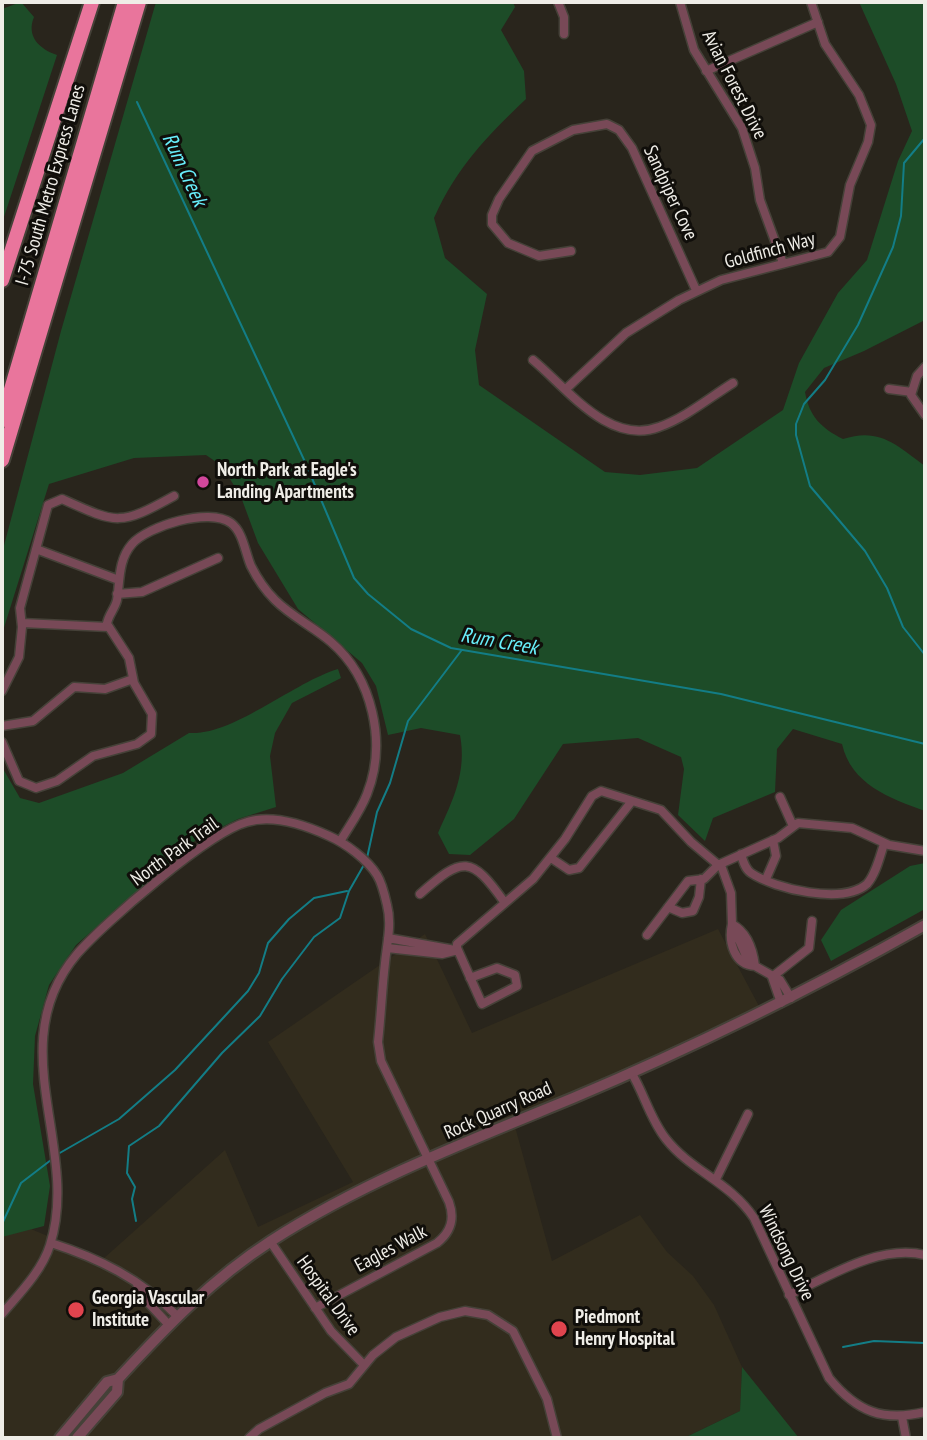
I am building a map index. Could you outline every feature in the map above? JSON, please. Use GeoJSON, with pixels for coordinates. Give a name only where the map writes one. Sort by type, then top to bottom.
{"type":"FeatureCollection","features":[{"type":"Feature","properties":{"kind":"highway"},"geometry":{"type":"LineString","coordinates":[[2,280],[92,2]]}},
{"type":"Feature","properties":{"kind":"highway","name":"I-75 South Metro Express Lanes"},"geometry":{"type":"LineString","coordinates":[[2,420],[125,2]]}},
{"type":"Feature","properties":{"kind":"highway"},"geometry":{"type":"LineString","coordinates":[[2,460],[139,2]]}},
{"type":"Feature","properties":{"kind":"street"},"geometry":{"type":"LineString","coordinates":[[558,2],[564,34]]}},
{"type":"Feature","properties":{"kind":"street","name":"Avian Forest Drive"},"geometry":{"type":"LineString","coordinates":[[680,2],[694,50],[742,128],[755,168],[760,200],[783,263]]}},
{"type":"Feature","properties":{"kind":"street","name":"Goldfinch Way"},"geometry":{"type":"LineString","coordinates":[[567,388],[626,333],[696,290],[828,252],[840,237],[850,185],[868,142],[868,114],[842,65],[825,44],[811,2]]}},
{"type":"Feature","properties":{"kind":"street"},"geometry":{"type":"LineString","coordinates":[[706,71],[818,22]]}},
{"type":"Feature","properties":{"kind":"street","name":"Sandpiper Cove"},"geometry":{"type":"LineString","coordinates":[[571,251],[549,256],[525,252],[496,232],[492,215],[523,161],[536,148],[573,130],[607,124],[619,130],[632,148],[696,290]]}},
{"type":"Feature","properties":{"kind":"street"},"geometry":{"type":"LineString","coordinates":[[533,360],[602,419],[634,431],[648,431],[669,422],[733,383]]}},
{"type":"Feature","properties":{"kind":"street"},"geometry":{"type":"LineString","coordinates":[[925,367],[917,376],[912,392],[913,400],[925,415]]}},
{"type":"Feature","properties":{"kind":"street"},"geometry":{"type":"LineString","coordinates":[[889,389],[912,392]]}},
{"type":"Feature","properties":{"kind":"street"},"geometry":{"type":"LineString","coordinates":[[2,691],[19,657],[22,623],[20,608],[44,512],[56,499],[114,520],[139,515],[174,496]]}},
{"type":"Feature","properties":{"kind":"street"},"geometry":{"type":"LineString","coordinates":[[2,741],[19,780],[36,789],[57,781],[93,756],[137,744],[150,734],[153,721],[133,679],[129,658],[108,627],[117,593],[116,579],[134,542],[190,517],[209,516],[226,520],[240,536],[250,564],[266,590],[277,603],[332,643],[357,673],[367,696],[376,738],[372,776],[367,795],[341,840]]}},
{"type":"Feature","properties":{"kind":"street"},"geometry":{"type":"LineString","coordinates":[[36,549],[116,579]]}},
{"type":"Feature","properties":{"kind":"street"},"geometry":{"type":"LineString","coordinates":[[117,593],[142,592],[218,558]]}},
{"type":"Feature","properties":{"kind":"street"},"geometry":{"type":"LineString","coordinates":[[22,623],[108,627]]}},
{"type":"Feature","properties":{"kind":"street"},"geometry":{"type":"LineString","coordinates":[[2,726],[23,725],[38,718],[74,687],[105,689],[133,679]]}},
{"type":"Feature","properties":{"kind":"street"},"geometry":{"type":"LineString","coordinates":[[471,978],[497,968],[516,975],[519,981],[513,989],[482,1004],[458,950],[459,940],[524,888],[551,858],[596,792],[661,810],[684,836],[718,865],[731,893],[732,924],[729,937],[739,960],[745,966],[755,966],[780,980],[786,1000]]}},
{"type":"Feature","properties":{"kind":"street"},"geometry":{"type":"LineString","coordinates":[[780,797],[793,827]]}},
{"type":"Feature","properties":{"kind":"street"},"geometry":{"type":"LineString","coordinates":[[551,858],[569,870],[579,868],[632,800]]}},
{"type":"Feature","properties":{"kind":"street","name":"North Park Trail"},"geometry":{"type":"LineString","coordinates":[[2,1314],[33,1276],[51,1243],[56,1220],[58,1164],[43,1095],[42,1042],[49,1009],[76,956],[124,909],[215,837],[247,821],[302,824],[341,840],[378,875],[388,907],[388,938],[378,1042],[381,1061],[429,1160]]}},
{"type":"Feature","properties":{"kind":"street"},"geometry":{"type":"LineString","coordinates":[[647,935],[688,881],[701,879],[718,865],[774,840],[800,823],[852,828],[884,844],[925,851]]}},
{"type":"Feature","properties":{"kind":"street"},"geometry":{"type":"LineString","coordinates":[[766,879],[776,854],[774,840]]}},
{"type":"Feature","properties":{"kind":"street"},"geometry":{"type":"LineString","coordinates":[[741,854],[750,873],[766,879],[803,892],[849,893],[870,880],[884,844]]}},
{"type":"Feature","properties":{"kind":"street"},"geometry":{"type":"LineString","coordinates":[[420,894],[447,871],[466,866],[484,874],[505,902]]}},
{"type":"Feature","properties":{"kind":"street"},"geometry":{"type":"LineString","coordinates":[[668,907],[677,912],[693,912],[699,897],[701,879]]}},
{"type":"Feature","properties":{"kind":"street"},"geometry":{"type":"LineString","coordinates":[[772,977],[809,948],[812,921]]}},
{"type":"Feature","properties":{"kind":"street"},"geometry":{"type":"LineString","coordinates":[[732,924],[743,932],[754,956],[755,966]]}},
{"type":"Feature","properties":{"kind":"street","name":"Rock Quarry Road"},"geometry":{"type":"LineString","coordinates":[[60,1438],[107,1382],[118,1379],[172,1320],[270,1241],[348,1198],[429,1160],[631,1072],[786,1000],[925,925]]}},
{"type":"Feature","properties":{"kind":"street"},"geometry":{"type":"LineString","coordinates":[[388,938],[458,950]]}},
{"type":"Feature","properties":{"kind":"street"},"geometry":{"type":"LineString","coordinates":[[387,948],[442,954],[458,950]]}},
{"type":"Feature","properties":{"kind":"street","name":"Windsong Drive"},"geometry":{"type":"LineString","coordinates":[[631,1072],[667,1140],[741,1198],[754,1218],[829,1378],[859,1406],[884,1416],[902,1417],[925,1412]]}},
{"type":"Feature","properties":{"kind":"street"},"geometry":{"type":"LineString","coordinates":[[716,1180],[748,1114]]}},
{"type":"Feature","properties":{"kind":"street","name":"Eagles Walk"},"geometry":{"type":"LineString","coordinates":[[315,1308],[429,1248],[447,1234],[452,1223],[452,1209],[429,1160]]}},
{"type":"Feature","properties":{"kind":"street","name":"Hospital Drive"},"geometry":{"type":"LineString","coordinates":[[270,1241],[340,1342],[364,1365]]}},
{"type":"Feature","properties":{"kind":"street"},"geometry":{"type":"LineString","coordinates":[[51,1243],[99,1261],[150,1290],[172,1320]]}},
{"type":"Feature","properties":{"kind":"street"},"geometry":{"type":"LineString","coordinates":[[789,1295],[880,1256],[906,1250],[925,1255]]}},
{"type":"Feature","properties":{"kind":"street","name":"Hospital Drive"},"geometry":{"type":"LineString","coordinates":[[249,1438],[259,1429],[325,1393],[349,1384],[387,1343],[440,1317],[465,1311],[488,1315],[505,1325],[521,1342],[547,1399],[557,1438]]}},
{"type":"Feature","properties":{"kind":"street","name":"Rock Quarry Road"},"geometry":{"type":"LineString","coordinates":[[77,1438],[117,1392],[118,1379]]}},
{"type":"Feature","properties":{"kind":"street"},"geometry":{"type":"LineString","coordinates":[[902,1417],[906,1438]]}},
{"type":"Feature","properties":{"kind":"shaded area"},"geometry":{"type":"Polygon","coordinates":[[[718,929],[760,1008],[514,1123],[552,1261],[640,1215],[667,1252],[693,1276],[714,1305],[742,1367],[740,1411],[684,1438],[2,1438],[2,1217],[103,1259],[225,1150],[258,1227],[353,1182],[268,1042],[425,934],[472,1033],[718,929]]]}},
{"type":"Feature","properties":{"kind":"green space"},"geometry":{"type":"Polygon","coordinates":[[[21,2],[34,17],[32,30],[36,41],[57,55],[2,223],[2,9],[21,2]]]}},
{"type":"Feature","properties":{"kind":"green space"},"geometry":{"type":"Polygon","coordinates":[[[156,2],[513,2],[515,7],[501,30],[524,71],[526,99],[498,126],[463,168],[434,218],[445,258],[487,294],[475,350],[479,385],[605,472],[640,475],[697,468],[783,410],[799,363],[838,293],[867,260],[898,161],[912,131],[896,84],[859,2],[925,2],[925,320],[824,368],[805,392],[813,415],[835,435],[843,439],[867,435],[887,440],[925,466],[925,811],[873,788],[854,770],[842,744],[793,729],[777,749],[775,792],[713,818],[705,841],[678,815],[684,769],[681,757],[638,738],[563,744],[514,819],[470,855],[449,854],[438,833],[460,774],[460,735],[421,728],[388,735],[376,686],[362,663],[298,609],[258,543],[241,497],[222,466],[206,455],[134,458],[49,484],[2,634],[2,553],[61,331],[156,2]]]}},
{"type":"Feature","properties":{"kind":"green space"},"geometry":{"type":"Polygon","coordinates":[[[338,669],[341,678],[292,703],[275,733],[270,756],[276,807],[238,819],[196,840],[76,945],[49,985],[35,1036],[33,1084],[50,1186],[44,1226],[2,1237],[2,767],[20,798],[39,803],[123,773],[189,733],[206,732],[225,726],[338,669]]]}},
{"type":"Feature","properties":{"kind":"green space"},"geometry":{"type":"Polygon","coordinates":[[[925,863],[925,909],[831,961],[821,940],[841,910],[910,866],[925,863]]]}},
{"type":"Feature","properties":{"kind":"green space"},"geometry":{"type":"Polygon","coordinates":[[[742,1367],[799,1438],[684,1438],[740,1411],[742,1367]]]}},
{"type":"Feature","properties":{"kind":"waterway","name":"Rum Creek"},"geometry":{"type":"LineString","coordinates":[[137,102],[306,464],[354,578],[368,594],[411,629],[451,648],[721,694],[925,744]]}},
{"type":"Feature","properties":{"kind":"waterway"},"geometry":{"type":"LineString","coordinates":[[925,138],[904,163],[901,216],[893,247],[858,325],[825,380],[804,404],[796,424],[796,435],[810,486],[865,551],[887,588],[903,627],[925,655]]}},
{"type":"Feature","properties":{"kind":"waterway"},"geometry":{"type":"LineString","coordinates":[[367,858],[377,812],[390,783],[408,721],[461,651]]}},
{"type":"Feature","properties":{"kind":"waterway"},"geometry":{"type":"LineString","coordinates":[[136,1221],[132,1199],[135,1187],[127,1173],[129,1146],[159,1126],[222,1053],[260,1016],[282,979],[314,937],[340,918],[349,891],[365,863]]}},
{"type":"Feature","properties":{"kind":"waterway"},"geometry":{"type":"LineString","coordinates":[[58,1154],[119,1119],[175,1070],[248,991],[259,973],[268,943],[289,919],[314,898],[347,891]]}},
{"type":"Feature","properties":{"kind":"waterway"},"geometry":{"type":"LineString","coordinates":[[2,1224],[21,1183],[51,1160]]}},
{"type":"Feature","properties":{"kind":"waterway"},"geometry":{"type":"LineString","coordinates":[[843,1347],[874,1341],[925,1343]]}},
{"type":"Feature","properties":{"kind":"place","name":"North Park at Eagle's Landing Apartments"},"geometry":{"type":"Point","coordinates":[203,482]}},
{"type":"Feature","properties":{"kind":"place","name":"Georgia Vascular Institute"},"geometry":{"type":"Point","coordinates":[76,1310]}},
{"type":"Feature","properties":{"kind":"place","name":"Piedmont Henry Hospital"},"geometry":{"type":"Point","coordinates":[559,1329]}}]}
